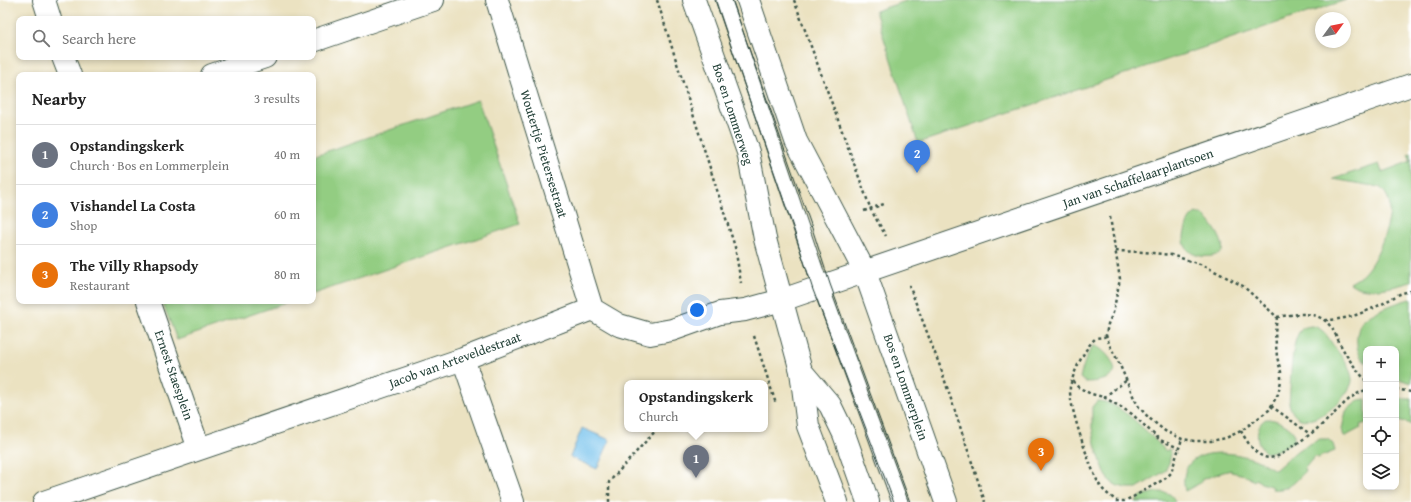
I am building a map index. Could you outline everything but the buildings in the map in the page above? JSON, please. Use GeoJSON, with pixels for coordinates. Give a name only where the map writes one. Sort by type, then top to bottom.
{"type":"FeatureCollection","features":[{"type":"Feature","properties":{"kind":"main road"},"geometry":{"type":"LineString","coordinates":[[44,0],[49,16]]}},
{"type":"Feature","properties":{"kind":"main road"},"geometry":{"type":"LineString","coordinates":[[316,40],[433,0]]}},
{"type":"Feature","properties":{"kind":"main road","name":"Woutertje Pietersestraat"},"geometry":{"type":"LineString","coordinates":[[497,0],[592,309]]}},
{"type":"Feature","properties":{"kind":"main road","name":"Bos en Lommerweg"},"geometry":{"type":"LineString","coordinates":[[694,0],[748,152],[765,239],[782,300]]}},
{"type":"Feature","properties":{"kind":"main road"},"geometry":{"type":"LineString","coordinates":[[592,309],[619,325],[650,334],[672,330],[720,313],[745,310],[782,300],[865,272],[796,140],[748,0]]}},
{"type":"Feature","properties":{"kind":"main road"},"geometry":{"type":"LineString","coordinates":[[64,60],[69,72]]}},
{"type":"Feature","properties":{"kind":"main road"},"geometry":{"type":"LineString","coordinates":[[221,72],[256,60]]}},
{"type":"Feature","properties":{"kind":"main road","name":"Jan van Schaffelaarplantsoen"},"geometry":{"type":"LineString","coordinates":[[865,272],[1411,85]]}},
{"type":"Feature","properties":{"kind":"main road","name":"Bos en Lommerplein"},"geometry":{"type":"LineString","coordinates":[[865,272],[946,502]]}},
{"type":"Feature","properties":{"kind":"main road"},"geometry":{"type":"LineString","coordinates":[[782,300],[802,371],[808,426],[837,502]]}},
{"type":"Feature","properties":{"kind":"main road","name":"Ernest Staesplein"},"geometry":{"type":"LineString","coordinates":[[149,304],[199,448]]}},
{"type":"Feature","properties":{"kind":"main road","name":"Jacob van Arteveldestraat"},"geometry":{"type":"LineString","coordinates":[[44,502],[463,359],[592,309]]}},
{"type":"Feature","properties":{"kind":"main road"},"geometry":{"type":"LineString","coordinates":[[463,359],[513,502]]}},
{"type":"Feature","properties":{"kind":"main road"},"geometry":{"type":"LineString","coordinates":[[802,371],[830,405],[844,434],[868,502]]}},
{"type":"Feature","properties":{"kind":"lane","name":"Bos en Lommerweg"},"geometry":{"type":"LineString","coordinates":[[724,0],[821,287]]}},
{"type":"Feature","properties":{"kind":"lane"},"geometry":{"type":"LineString","coordinates":[[821,287],[900,502]]}},
{"type":"Feature","properties":{"kind":"path"},"geometry":{"type":"LineString","coordinates":[[656,0],[735,248],[745,310],[768,380]]}},
{"type":"Feature","properties":{"kind":"path"},"geometry":{"type":"LineString","coordinates":[[1105,190],[1120,280],[1113,313],[1108,324],[1106,335],[1134,398],[1143,411],[1165,431],[1182,439],[1194,441],[1211,441],[1226,438],[1241,431],[1269,410],[1278,394],[1282,381],[1277,357],[1275,333],[1277,317]]}},
{"type":"Feature","properties":{"kind":"path"},"geometry":{"type":"LineString","coordinates":[[1115,251],[1172,255],[1203,265],[1243,286],[1277,317]]}},
{"type":"Feature","properties":{"kind":"path"},"geometry":{"type":"LineString","coordinates":[[1325,320],[1338,320],[1352,317],[1383,303],[1394,295],[1411,291]]}},
{"type":"Feature","properties":{"kind":"path"},"geometry":{"type":"LineString","coordinates":[[1277,317],[1299,313],[1323,318],[1331,327],[1345,353],[1363,377]]}},
{"type":"Feature","properties":{"kind":"path"},"geometry":{"type":"LineString","coordinates":[[1106,335],[1104,337],[1096,338],[1085,350],[1070,386],[1070,398],[1085,449],[1099,484],[1117,501],[1124,501],[1133,497],[1166,478],[1171,473],[1182,439]]}},
{"type":"Feature","properties":{"kind":"path"},"geometry":{"type":"LineString","coordinates":[[1073,380],[1078,387],[1091,394],[1104,397],[1127,410],[1160,440],[1179,448]]}},
{"type":"Feature","properties":{"kind":"path"},"geometry":{"type":"LineString","coordinates":[[1104,397],[1127,380]]}},
{"type":"Feature","properties":{"kind":"path"},"geometry":{"type":"LineString","coordinates":[[768,381],[778,409]]}},
{"type":"Feature","properties":{"kind":"path"},"geometry":{"type":"LineString","coordinates":[[1399,390],[1411,392]]}},
{"type":"Feature","properties":{"kind":"path"},"geometry":{"type":"LineString","coordinates":[[1241,431],[1245,440],[1254,450],[1262,456],[1274,458],[1281,455],[1325,423],[1350,398],[1363,391]]}},
{"type":"Feature","properties":{"kind":"path"},"geometry":{"type":"LineString","coordinates":[[1271,406],[1310,434]]}},
{"type":"Feature","properties":{"kind":"path"},"geometry":{"type":"LineString","coordinates":[[609,502],[609,482],[654,432]]}},
{"type":"Feature","properties":{"kind":"green space"},"geometry":{"type":"Polygon","coordinates":[[[909,0],[1346,0],[918,143],[875,11],[909,0]]]}},
{"type":"Feature","properties":{"kind":"green space"},"geometry":{"type":"Polygon","coordinates":[[[478,100],[520,224],[316,293],[316,155],[478,100]]]}},
{"type":"Feature","properties":{"kind":"green space"},"geometry":{"type":"Polygon","coordinates":[[[1411,153],[1411,161],[1408,154],[1411,153]]]}},
{"type":"Feature","properties":{"kind":"green space"},"geometry":{"type":"Polygon","coordinates":[[[1411,161],[1411,282],[1380,289],[1364,289],[1356,287],[1350,283],[1362,275],[1370,266],[1382,242],[1388,224],[1390,208],[1389,202],[1386,194],[1379,187],[1333,179],[1379,164],[1382,172],[1411,161]]]}},
{"type":"Feature","properties":{"kind":"green space"},"geometry":{"type":"Polygon","coordinates":[[[1196,213],[1202,214],[1216,231],[1223,247],[1219,254],[1213,256],[1198,256],[1191,253],[1186,247],[1184,239],[1186,228],[1190,218],[1196,213]]]}},
{"type":"Feature","properties":{"kind":"green space"},"geometry":{"type":"Polygon","coordinates":[[[1411,299],[1411,383],[1399,379],[1399,346],[1363,346],[1363,359],[1357,347],[1357,336],[1361,323],[1370,315],[1399,302],[1411,299]]]}},
{"type":"Feature","properties":{"kind":"green space"},"geometry":{"type":"Polygon","coordinates":[[[163,304],[282,304],[177,340],[163,304]]]}},
{"type":"Feature","properties":{"kind":"green space"},"geometry":{"type":"Polygon","coordinates":[[[1315,326],[1327,335],[1347,366],[1352,379],[1344,396],[1336,405],[1314,419],[1303,420],[1295,415],[1289,403],[1292,366],[1294,345],[1297,337],[1302,329],[1315,326]]]}},
{"type":"Feature","properties":{"kind":"green space"},"geometry":{"type":"Polygon","coordinates":[[[1093,346],[1100,349],[1108,356],[1114,365],[1115,370],[1112,376],[1108,378],[1085,382],[1080,378],[1085,361],[1093,346]]]}},
{"type":"Feature","properties":{"kind":"green space"},"geometry":{"type":"Polygon","coordinates":[[[1363,399],[1363,424],[1360,425],[1361,428],[1344,437],[1342,429],[1346,411],[1359,400],[1363,399]]]}},
{"type":"Feature","properties":{"kind":"green space"},"geometry":{"type":"Polygon","coordinates":[[[1399,399],[1411,399],[1411,425],[1399,420],[1399,399]]]}},
{"type":"Feature","properties":{"kind":"green space"},"geometry":{"type":"Polygon","coordinates":[[[1097,401],[1106,402],[1125,412],[1166,451],[1169,449],[1171,453],[1169,463],[1165,471],[1137,488],[1118,486],[1111,482],[1106,475],[1096,448],[1092,428],[1092,407],[1097,401]]]}},
{"type":"Feature","properties":{"kind":"green space"},"geometry":{"type":"Polygon","coordinates":[[[1266,419],[1278,421],[1289,427],[1294,433],[1294,441],[1278,450],[1267,453],[1263,450],[1258,441],[1258,431],[1259,426],[1266,419]]]}},
{"type":"Feature","properties":{"kind":"green space"},"geometry":{"type":"Polygon","coordinates":[[[1320,439],[1328,439],[1333,444],[1335,451],[1317,458],[1315,456],[1304,469],[1305,471],[1302,475],[1291,485],[1283,489],[1272,489],[1273,487],[1261,483],[1256,479],[1254,481],[1245,475],[1231,472],[1231,470],[1201,480],[1202,482],[1185,491],[1184,477],[1187,467],[1194,460],[1202,456],[1213,453],[1236,454],[1254,459],[1275,470],[1298,450],[1320,439]]]}},
{"type":"Feature","properties":{"kind":"green space"},"geometry":{"type":"Polygon","coordinates":[[[1155,492],[1170,494],[1175,502],[1136,502],[1141,496],[1155,492]]]}},
{"type":"Feature","properties":{"kind":"water"},"geometry":{"type":"Polygon","coordinates":[[[582,428],[610,440],[597,469],[570,457],[582,428]]]}},
{"type":"Feature","properties":{"kind":"tram line"},"geometry":{"type":"LineString","coordinates":[[715,0],[794,230],[813,290],[894,502]]}},
{"type":"Feature","properties":{"kind":"tram line"},"geometry":{"type":"LineString","coordinates":[[732,0],[811,225],[830,284],[910,502]]}},
{"type":"Feature","properties":{"kind":"place","name":"Vishandel La Costa"},"geometry":{"type":"Point","coordinates":[917,173]}},
{"type":"Feature","properties":{"kind":"place","name":"The Villy Rhapsody"},"geometry":{"type":"Point","coordinates":[1041,471]}},
{"type":"Feature","properties":{"kind":"place","name":"Opstandingskerk"},"geometry":{"type":"Point","coordinates":[696,478]}}]}
